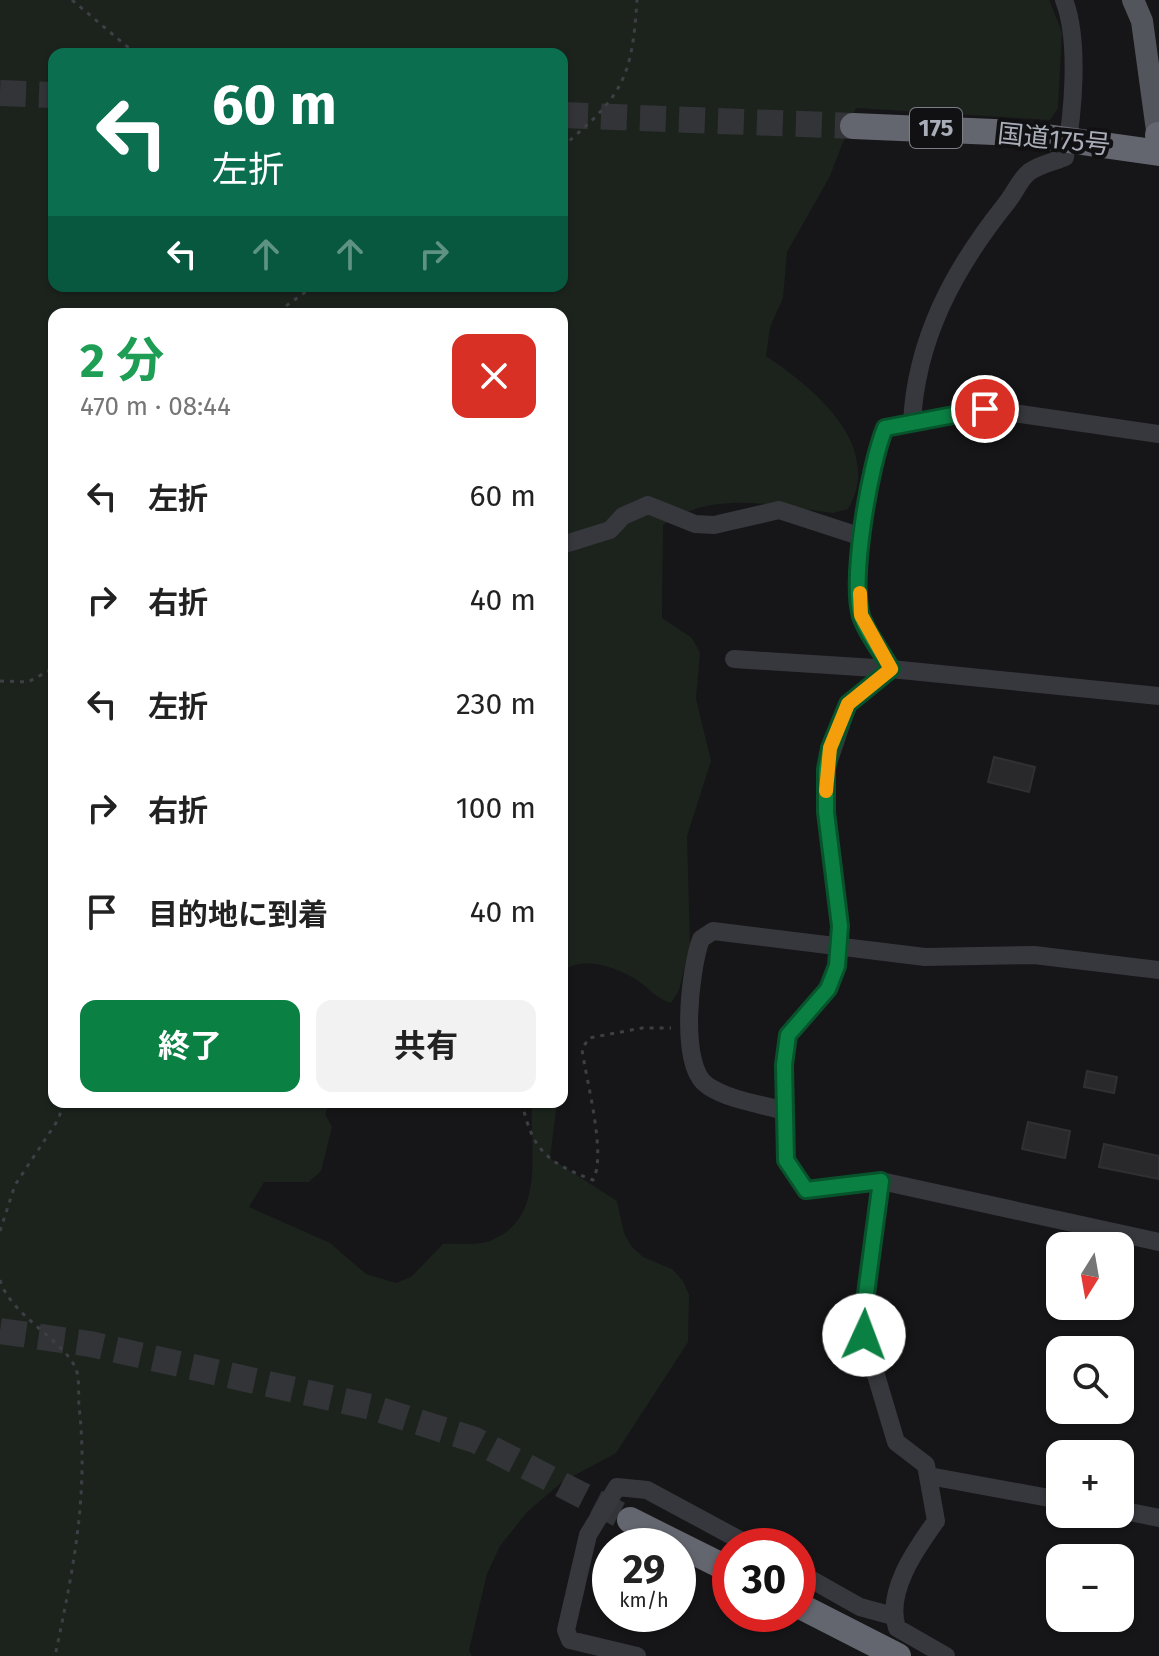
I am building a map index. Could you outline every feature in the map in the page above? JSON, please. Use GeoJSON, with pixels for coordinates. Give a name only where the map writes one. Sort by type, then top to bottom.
{"type":"FeatureCollection","features":[{"type":"Feature","properties":{"kind":"highway","name":"国道175号"},"geometry":{"type":"LineString","coordinates":[[853,126],[1159,142]]}},
{"type":"Feature","properties":{"kind":"highway"},"geometry":{"type":"LineString","coordinates":[[630,1520],[712,1561]]}},
{"type":"Feature","properties":{"kind":"highway"},"geometry":{"type":"LineString","coordinates":[[816,1614],[898,1656]]}},
{"type":"Feature","properties":{"kind":"main road"},"geometry":{"type":"LineString","coordinates":[[1133,0],[1142,21],[1159,142]]}},
{"type":"Feature","properties":{"kind":"street"},"geometry":{"type":"LineString","coordinates":[[912,423],[913,392],[924,347],[951,283],[972,247],[1027,173],[1065,157],[1071,124],[1072,50],[1064,0]]}},
{"type":"Feature","properties":{"kind":"street"},"geometry":{"type":"LineString","coordinates":[[891,669],[861,615],[862,537],[876,449],[885,428],[985,409],[1159,434]]}},
{"type":"Feature","properties":{"kind":"street"},"geometry":{"type":"LineString","coordinates":[[568,543],[610,530],[623,516],[648,505],[695,524],[714,525],[779,510],[862,537]]}},
{"type":"Feature","properties":{"kind":"street"},"geometry":{"type":"LineString","coordinates":[[734,659],[891,669],[1159,696]]}},
{"type":"Feature","properties":{"kind":"street"},"geometry":{"type":"LineString","coordinates":[[891,669],[848,704],[830,748],[826,769],[826,812],[840,926],[837,966],[828,989],[788,1035],[786,1160],[806,1190],[881,1181],[1159,1242]]}},
{"type":"Feature","properties":{"kind":"street"},"geometry":{"type":"LineString","coordinates":[[785,1111],[706,1085],[696,1075],[690,1058],[690,983],[701,939],[713,931],[925,957],[1034,955],[1159,970]]}},
{"type":"Feature","properties":{"kind":"street"},"geometry":{"type":"LineString","coordinates":[[881,1181],[864,1309],[864,1335],[896,1442],[926,1465],[936,1521],[909,1559],[893,1616],[897,1628],[946,1656]]}},
{"type":"Feature","properties":{"kind":"street"},"geometry":{"type":"LineString","coordinates":[[929,1476],[1046,1497]]}},
{"type":"Feature","properties":{"kind":"street"},"geometry":{"type":"LineString","coordinates":[[637,1656],[570,1640],[566,1630],[588,1535],[617,1487],[647,1490],[718,1528]]}},
{"type":"Feature","properties":{"kind":"street"},"geometry":{"type":"LineString","coordinates":[[1134,1513],[1159,1518]]}},
{"type":"Feature","properties":{"kind":"street"},"geometry":{"type":"LineString","coordinates":[[816,1582],[860,1607],[893,1616]]}},
{"type":"Feature","properties":{"kind":"path"},"geometry":{"type":"LineString","coordinates":[[72,0],[129,48]]}},
{"type":"Feature","properties":{"kind":"path"},"geometry":{"type":"LineString","coordinates":[[568,142],[609,104],[625,79],[634,48],[637,0]]}},
{"type":"Feature","properties":{"kind":"path"},"geometry":{"type":"LineString","coordinates":[[283,308],[306,292]]}},
{"type":"Feature","properties":{"kind":"path"},"geometry":{"type":"LineString","coordinates":[[0,681],[28,682],[48,671]]}},
{"type":"Feature","properties":{"kind":"path"},"geometry":{"type":"LineString","coordinates":[[523,1108],[527,1129],[539,1152],[566,1170],[593,1180],[598,1172],[598,1147],[582,1049],[589,1038],[642,1028],[692,1029]]}},
{"type":"Feature","properties":{"kind":"path"},"geometry":{"type":"LineString","coordinates":[[0,1231],[15,1185],[58,1120],[62,1108]]}},
{"type":"Feature","properties":{"kind":"path"},"geometry":{"type":"LineString","coordinates":[[0,1280],[18,1309],[76,1368],[81,1425],[78,1538],[66,1614],[55,1656]]}},
{"type":"Feature","properties":{"kind":"shaded area"},"geometry":{"type":"Polygon","coordinates":[[[0,0],[1049,0],[1062,32],[1058,108],[1050,120],[856,108],[830,176],[787,252],[783,298],[770,327],[766,356],[822,401],[851,441],[857,463],[857,486],[848,509],[833,513],[767,504],[724,504],[703,507],[663,525],[662,618],[692,638],[700,653],[696,699],[711,761],[687,836],[690,946],[679,990],[671,1003],[634,978],[607,966],[588,963],[568,968],[568,308],[48,308],[48,1108],[328,1108],[325,1114],[332,1127],[321,1171],[309,1182],[264,1182],[249,1207],[330,1243],[366,1274],[396,1283],[411,1277],[443,1244],[487,1242],[509,1229],[521,1215],[532,1180],[532,1108],[556,1108],[550,1158],[617,1201],[624,1233],[632,1247],[643,1257],[672,1269],[683,1281],[689,1295],[688,1342],[616,1453],[562,1482],[527,1512],[500,1546],[487,1574],[469,1650],[472,1656],[0,1656],[0,0]]]}},
{"type":"Feature","properties":{"kind":"building"},"geometry":{"type":"Polygon","coordinates":[[[994,757],[1035,767],[1029,792],[988,782],[994,757]]]}},
{"type":"Feature","properties":{"kind":"building"},"geometry":{"type":"Polygon","coordinates":[[[1087,1071],[1117,1077],[1114,1093],[1084,1087],[1087,1071]]]}},
{"type":"Feature","properties":{"kind":"building"},"geometry":{"type":"Polygon","coordinates":[[[1028,1122],[1070,1131],[1065,1158],[1022,1149],[1028,1122]]]}},
{"type":"Feature","properties":{"kind":"building"},"geometry":{"type":"Polygon","coordinates":[[[1104,1144],[1159,1156],[1159,1179],[1099,1167],[1104,1144]]]}},
{"type":"Feature","properties":{"kind":"tunnel"},"geometry":{"type":"LineString","coordinates":[[0,93],[48,95]]}},
{"type":"Feature","properties":{"kind":"tunnel"},"geometry":{"type":"LineString","coordinates":[[568,115],[853,126]]}},
{"type":"Feature","properties":{"kind":"tunnel"},"geometry":{"type":"LineString","coordinates":[[0,1331],[90,1344],[371,1407],[475,1440],[630,1520]]}},
{"type":"Feature","properties":{"kind":"slow traffic"},"geometry":{"type":"LineString","coordinates":[[826,791],[830,748],[848,704],[891,669],[861,615],[860,593]]}},
{"type":"Feature","properties":{"kind":"route"},"geometry":{"type":"LineString","coordinates":[[864,1335],[864,1309],[881,1181],[806,1190],[793,1175],[786,1160],[784,1065],[788,1035],[796,1022],[816,1006],[828,989],[837,966],[840,926],[826,812],[826,769],[830,748],[848,704],[891,669],[861,615],[859,570],[876,449],[885,428],[985,409]]}}]}
